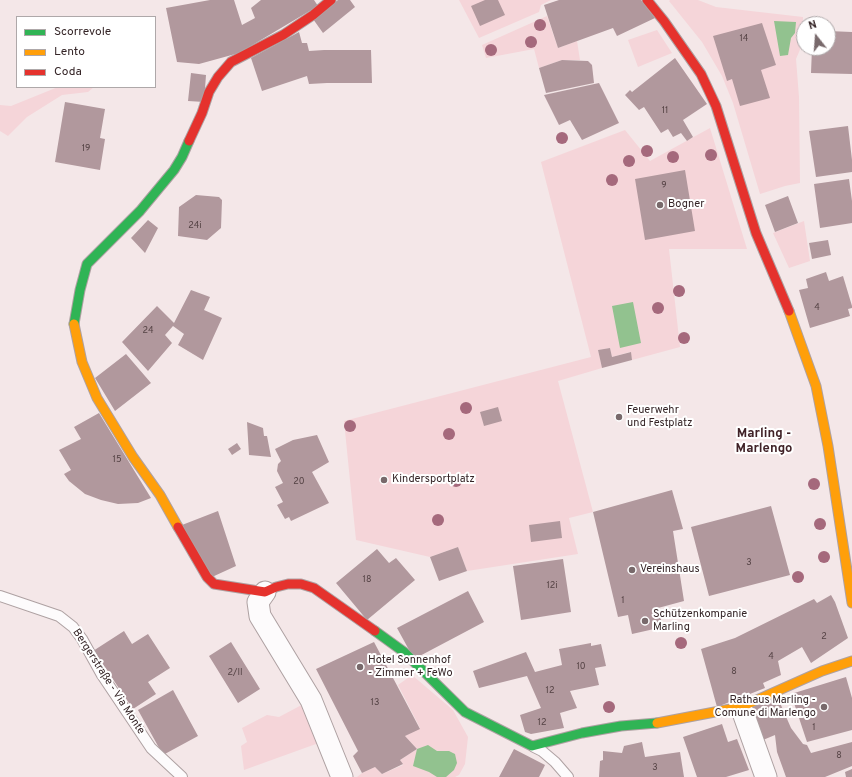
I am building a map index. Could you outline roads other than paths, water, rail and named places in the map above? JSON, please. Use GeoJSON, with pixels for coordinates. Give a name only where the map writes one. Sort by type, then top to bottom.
{"type":"FeatureCollection","features":[{"type":"Feature","properties":{"kind":"street"},"geometry":{"type":"LineString","coordinates":[[265,592],[214,584],[207,577],[160,495],[133,457],[96,398],[82,362],[74,322],[87,264],[140,210],[174,170],[182,157],[202,113],[209,92],[218,77],[231,62],[283,35],[313,15],[331,0]]}},
{"type":"Feature","properties":{"kind":"street"},"geometry":{"type":"LineString","coordinates":[[647,0],[664,21],[701,74],[716,106],[756,233],[795,326],[816,386],[824,422],[837,499],[852,602]]}},
{"type":"Feature","properties":{"kind":"street"},"geometry":{"type":"LineString","coordinates":[[342,777],[310,700],[260,616],[258,602],[265,592],[276,586],[301,584],[314,588],[404,652],[465,712],[532,746],[582,733],[621,726],[659,723],[741,708],[822,671],[852,661]]}},
{"type":"Feature","properties":{"kind":"street"},"geometry":{"type":"LineString","coordinates":[[741,708],[766,777]]}},
{"type":"Feature","properties":{"kind":"lane","name":"Bergerstraße - Via Monte"},"geometry":{"type":"LineString","coordinates":[[0,596],[59,616],[73,627],[82,639],[102,675],[151,748],[182,777]]}},
{"type":"Feature","properties":{"kind":"lane"},"geometry":{"type":"LineString","coordinates":[[532,746],[542,751],[555,762],[568,777]]}},
{"type":"Feature","properties":{"kind":"place","name":"Bogner"},"geometry":{"type":"Point","coordinates":[660,205]}},
{"type":"Feature","properties":{"kind":"place","name":"Feuerwehr und Festplatz"},"geometry":{"type":"Point","coordinates":[619,417]}},
{"type":"Feature","properties":{"kind":"place","name":"Kindersportplatz"},"geometry":{"type":"Point","coordinates":[384,480]}},
{"type":"Feature","properties":{"kind":"place","name":"Vereinshaus"},"geometry":{"type":"Point","coordinates":[632,570]}},
{"type":"Feature","properties":{"kind":"place","name":"Schützenkompanie Marling"},"geometry":{"type":"Point","coordinates":[645,621]}},
{"type":"Feature","properties":{"kind":"place","name":"Hotel Sonnenhof - Zimmer + FeWo"},"geometry":{"type":"Point","coordinates":[360,667]}},
{"type":"Feature","properties":{"kind":"place","name":"Rathaus Marling - Comune di Marlengo"},"geometry":{"type":"Point","coordinates":[824,707]}},
{"type":"Feature","properties":{"kind":"district","name":"Marling - Marlengo"},"geometry":{"type":"Point","coordinates":[764,442]}}]}
